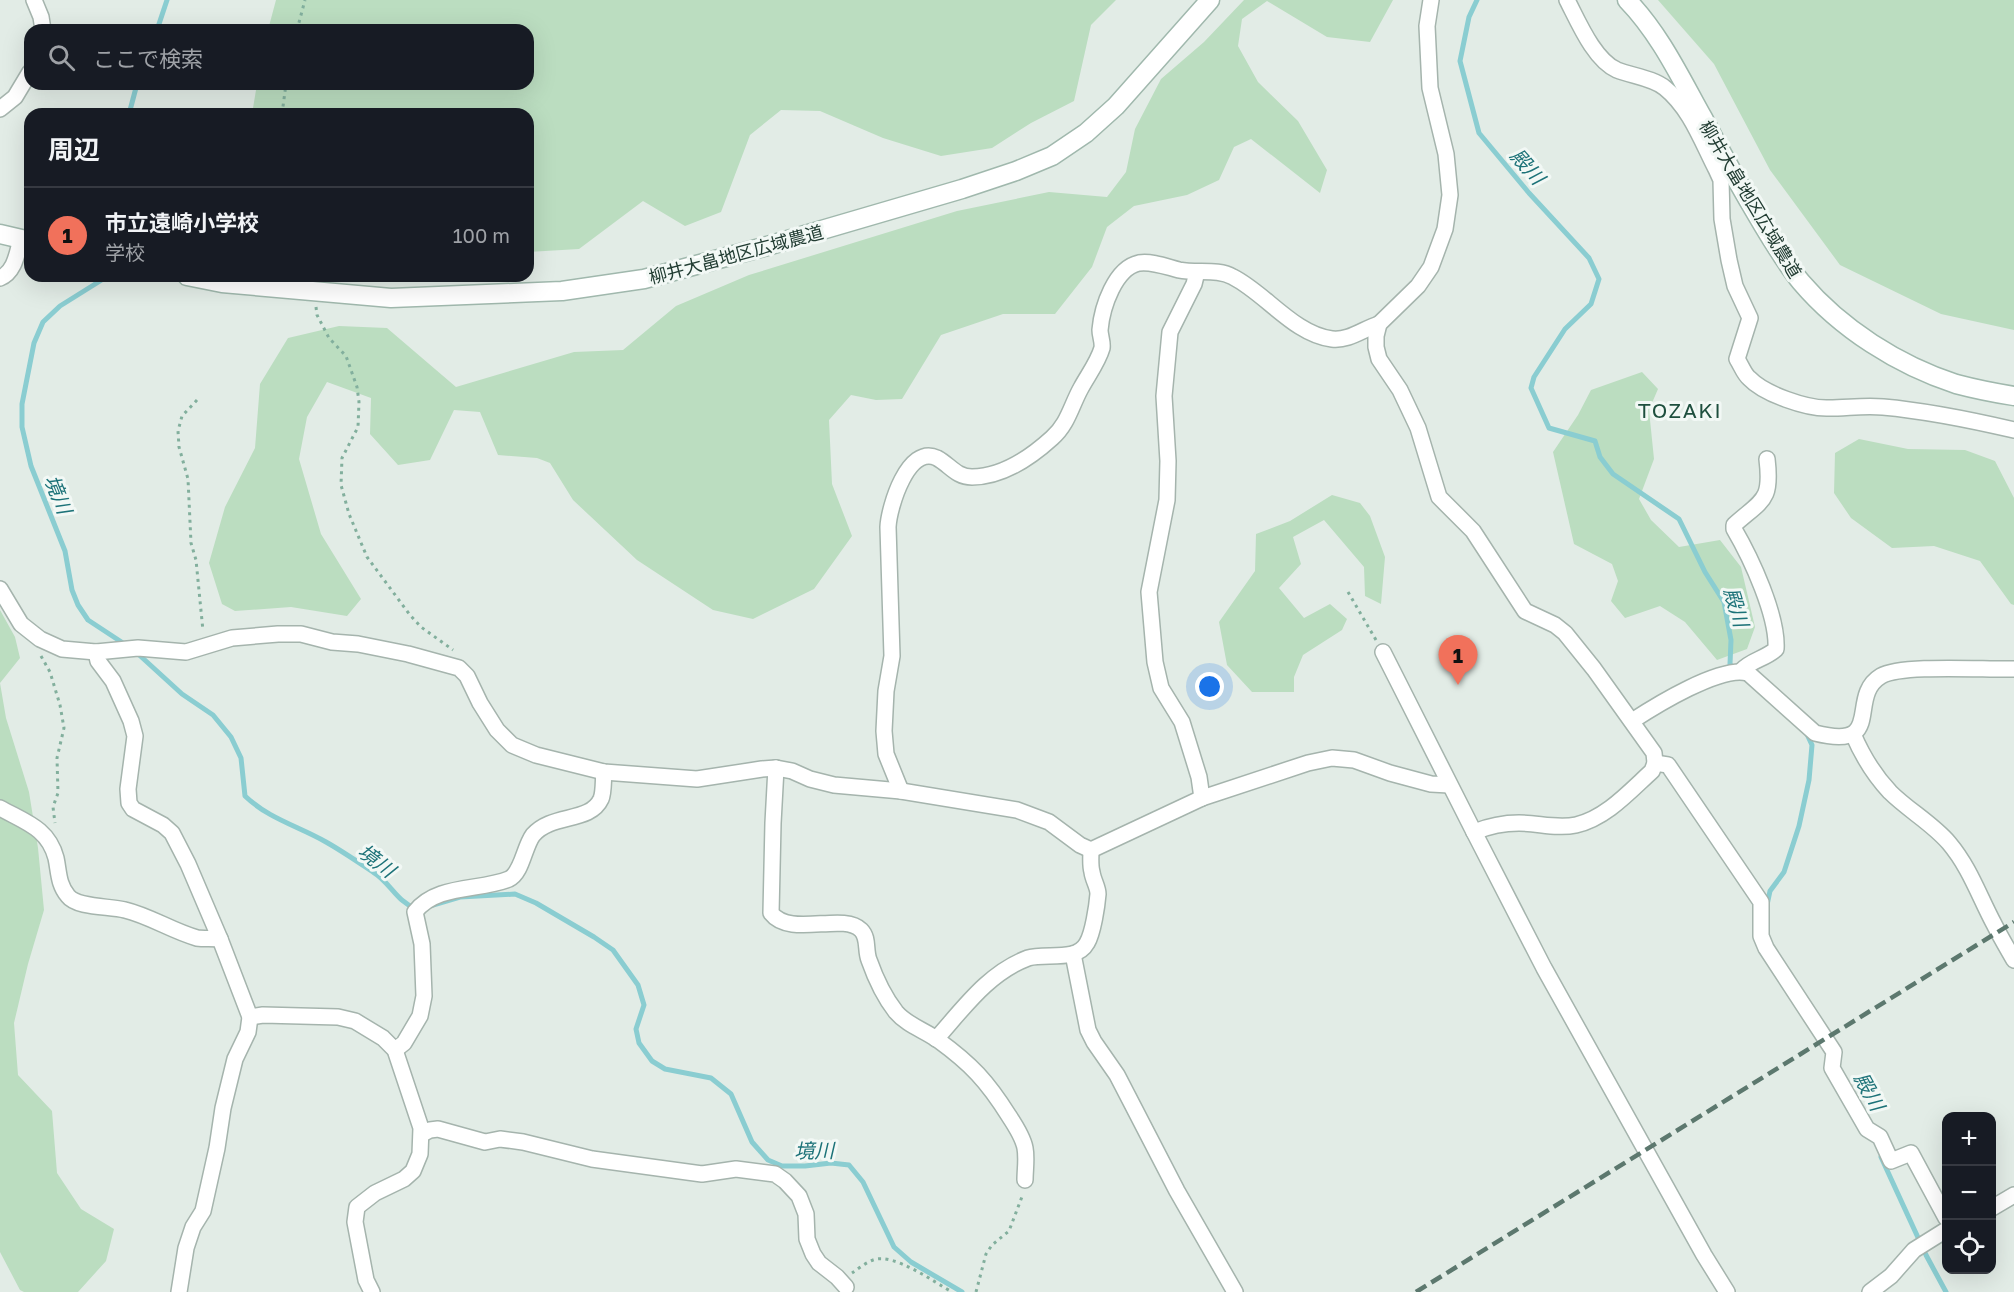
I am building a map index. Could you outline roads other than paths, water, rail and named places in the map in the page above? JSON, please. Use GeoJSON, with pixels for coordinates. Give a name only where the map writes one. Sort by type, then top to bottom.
{"type":"FeatureCollection","features":[{"type":"Feature","properties":{"kind":"street"},"geometry":{"type":"LineString","coordinates":[[34,0],[42,24]]}},
{"type":"Feature","properties":{"kind":"street","name":"柳井大畠地区広域農道"},"geometry":{"type":"LineString","coordinates":[[217,282],[314,293],[391,298],[562,291],[644,279],[767,246],[962,189],[1052,156],[1086,133],[1116,106],[1210,0]]}},
{"type":"Feature","properties":{"kind":"street"},"geometry":{"type":"LineString","coordinates":[[901,791],[886,754],[884,731],[886,691],[892,656],[888,519],[909,466],[923,457],[936,457],[958,475],[973,477],[1008,470],[1020,464],[1053,438],[1067,421],[1080,390],[1097,361],[1102,345],[1100,330],[1115,282],[1126,268],[1141,263],[1197,272],[1221,272],[1233,277],[1299,325],[1317,335],[1333,339],[1346,338],[1379,324],[1418,286],[1431,267],[1445,229],[1450,195],[1446,154],[1430,88],[1427,26],[1431,0]]}},
{"type":"Feature","properties":{"kind":"street"},"geometry":{"type":"LineString","coordinates":[[1567,0],[1585,35],[1598,54],[1614,69],[1663,87],[1684,108],[1721,180],[1722,219],[1729,260],[1735,286],[1750,318],[1737,359],[1747,377],[1765,391],[1812,406],[1883,407],[1963,418],[2014,430]]}},
{"type":"Feature","properties":{"kind":"street","name":"柳井大畠地区広域農道"},"geometry":{"type":"LineString","coordinates":[[1626,0],[1659,39],[1740,188],[1781,254],[1802,282],[1829,310],[1869,342],[1916,368],[1957,384],[2014,396]]}},
{"type":"Feature","properties":{"kind":"street"},"geometry":{"type":"LineString","coordinates":[[0,109],[15,98],[24,82]]}},
{"type":"Feature","properties":{"kind":"street"},"geometry":{"type":"LineString","coordinates":[[0,234],[24,240]]}},
{"type":"Feature","properties":{"kind":"street"},"geometry":{"type":"LineString","coordinates":[[0,278],[4,277],[14,264],[24,242]]}},
{"type":"Feature","properties":{"kind":"street"},"geometry":{"type":"LineString","coordinates":[[1197,272],[1194,284],[1170,332],[1164,396],[1168,461],[1167,500],[1149,592],[1155,662],[1161,688],[1184,728],[1199,777],[1202,798]]}},
{"type":"Feature","properties":{"kind":"street"},"geometry":{"type":"LineString","coordinates":[[1379,324],[1376,336],[1379,359],[1400,390],[1418,428],[1439,497],[1473,531],[1525,611],[1555,625],[1565,633],[1654,753],[1655,764],[1652,771],[1611,808],[1596,817],[1576,825],[1492,825],[1474,832]]}},
{"type":"Feature","properties":{"kind":"street"},"geometry":{"type":"LineString","coordinates":[[1741,671],[1748,664],[1769,655],[1776,649],[1772,621],[1747,551],[1734,529],[1734,525],[1768,493],[1770,482],[1767,459]]}},
{"type":"Feature","properties":{"kind":"street"},"geometry":{"type":"LineString","coordinates":[[0,589],[21,624],[40,639],[62,649],[96,652],[138,648],[159,652],[186,652],[232,638],[278,634],[301,634],[332,642],[358,644],[408,654],[459,668],[467,676],[480,703],[498,730],[512,746],[536,756],[604,772],[697,779],[776,768],[834,784],[901,791],[1017,810],[1049,822],[1080,845],[1091,850],[1202,798],[1308,763],[1332,758],[1354,760],[1431,784],[1449,784]]}},
{"type":"Feature","properties":{"kind":"street"},"geometry":{"type":"LineString","coordinates":[[96,652],[98,661],[113,681],[131,721],[135,736],[128,789],[129,803],[133,808],[163,825],[172,833],[220,939],[250,1017],[248,1032],[235,1059],[202,1212],[193,1227],[186,1248],[179,1292]]}},
{"type":"Feature","properties":{"kind":"street"},"geometry":{"type":"LineString","coordinates":[[1383,652],[1549,977],[1704,1256],[1727,1292]]}},
{"type":"Feature","properties":{"kind":"street"},"geometry":{"type":"LineString","coordinates":[[1632,721],[1662,701],[1695,686],[1732,672],[1741,671],[1748,673],[1815,733],[1844,736],[1853,734],[1861,724],[1866,692],[1872,683],[1883,675],[1902,670],[2014,669]]}},
{"type":"Feature","properties":{"kind":"street"},"geometry":{"type":"LineString","coordinates":[[1853,734],[1869,765],[1890,792],[1947,841],[1961,858],[2014,960]]}},
{"type":"Feature","properties":{"kind":"street"},"geometry":{"type":"LineString","coordinates":[[1655,764],[1668,765],[1761,902],[1761,936],[1766,948],[1834,1052],[1832,1068],[1867,1129],[1880,1137],[1891,1161],[1911,1153],[1942,1209]]}},
{"type":"Feature","properties":{"kind":"street"},"geometry":{"type":"LineString","coordinates":[[776,768],[771,913],[776,920],[791,924],[852,924],[861,929],[866,938],[868,958],[897,1013],[910,1024],[936,1039],[978,1072],[991,1088],[1017,1128],[1025,1148],[1025,1180]]}},
{"type":"Feature","properties":{"kind":"street"},"geometry":{"type":"LineString","coordinates":[[395,1050],[404,1043],[420,1016],[424,996],[422,944],[415,912],[421,904],[461,888],[510,878],[518,873],[523,853],[541,827],[557,820],[586,814],[594,809],[601,798],[604,772]]}},
{"type":"Feature","properties":{"kind":"street"},"geometry":{"type":"LineString","coordinates":[[0,808],[49,838],[56,858],[60,884],[70,899],[144,915],[198,938],[220,939]]}},
{"type":"Feature","properties":{"kind":"street"},"geometry":{"type":"LineString","coordinates":[[936,1039],[985,984],[998,974],[1037,955],[1073,954],[1086,945],[1092,933],[1098,893],[1091,871],[1091,850]]}},
{"type":"Feature","properties":{"kind":"street"},"geometry":{"type":"LineString","coordinates":[[1073,954],[1088,1030],[1117,1075],[1178,1191],[1235,1292]]}},
{"type":"Feature","properties":{"kind":"street"},"geometry":{"type":"LineString","coordinates":[[250,1017],[338,1017],[355,1021],[383,1038],[395,1050],[422,1134],[420,1154],[413,1171],[404,1179],[367,1198],[357,1207],[355,1222],[370,1291]]}},
{"type":"Feature","properties":{"kind":"street"},"geometry":{"type":"LineString","coordinates":[[422,1134],[438,1129],[485,1142],[500,1139],[523,1142],[592,1159],[646,1164],[702,1174],[736,1169],[775,1173],[786,1181],[799,1196],[806,1214],[807,1239],[813,1254],[819,1263],[843,1284]]}},
{"type":"Feature","properties":{"kind":"street"},"geometry":{"type":"LineString","coordinates":[[1996,1206],[2014,1195]]}},
{"type":"Feature","properties":{"kind":"street"},"geometry":{"type":"LineString","coordinates":[[1870,1292],[1891,1276],[1914,1250],[1942,1233]]}},
{"type":"Feature","properties":{"kind":"waterway","name":"境川"},"geometry":{"type":"LineString","coordinates":[[159,24],[167,0]]}},
{"type":"Feature","properties":{"kind":"waterway","name":"殿川"},"geometry":{"type":"LineString","coordinates":[[1477,0],[1469,17],[1460,61],[1479,133],[1529,193],[1589,258],[1599,279],[1591,304],[1565,329],[1534,377],[1531,388],[1549,428],[1595,441],[1600,457],[1613,474],[1679,519],[1705,572],[1724,602],[1731,640],[1730,664],[1734,670]]}},
{"type":"Feature","properties":{"kind":"waterway","name":"境川"},"geometry":{"type":"LineString","coordinates":[[131,108],[135,90]]}},
{"type":"Feature","properties":{"kind":"waterway","name":"境川"},"geometry":{"type":"LineString","coordinates":[[98,282],[60,306],[43,322],[34,343],[22,404],[22,427],[31,466],[65,551],[72,590],[78,605],[88,620],[126,645]]}},
{"type":"Feature","properties":{"kind":"waterway","name":"境川"},"geometry":{"type":"LineString","coordinates":[[136,652],[182,694],[213,715],[231,737],[241,758],[245,796],[264,811],[356,860],[379,876],[403,901],[415,908]]}},
{"type":"Feature","properties":{"kind":"waterway","name":"殿川"},"geometry":{"type":"LineString","coordinates":[[1767,905],[1770,891],[1784,872],[1799,826],[1809,780],[1812,745],[1806,732]]}},
{"type":"Feature","properties":{"kind":"waterway","name":"境川"},"geometry":{"type":"LineString","coordinates":[[433,905],[460,897],[515,894],[536,903],[613,950],[638,985],[644,1005],[636,1029],[639,1043],[652,1061],[665,1069],[711,1078],[731,1094],[752,1142],[768,1160],[782,1166],[831,1163],[849,1165],[863,1182],[894,1247],[911,1262],[962,1292]]}},
{"type":"Feature","properties":{"kind":"waterway","name":"殿川"},"geometry":{"type":"LineString","coordinates":[[1881,1157],[1926,1255],[1946,1292]]}},
{"type":"Feature","properties":{"kind":"railway"},"geometry":{"type":"LineString","coordinates":[[1416,1292],[2014,922]]}},
{"type":"Feature","properties":{"kind":"place","name":"市立遠崎小学校"},"geometry":{"type":"Point","coordinates":[1458,685]}},
{"type":"Feature","properties":{"kind":"district","name":"TOZAKI"},"geometry":{"type":"Point","coordinates":[1680,410]}}]}
